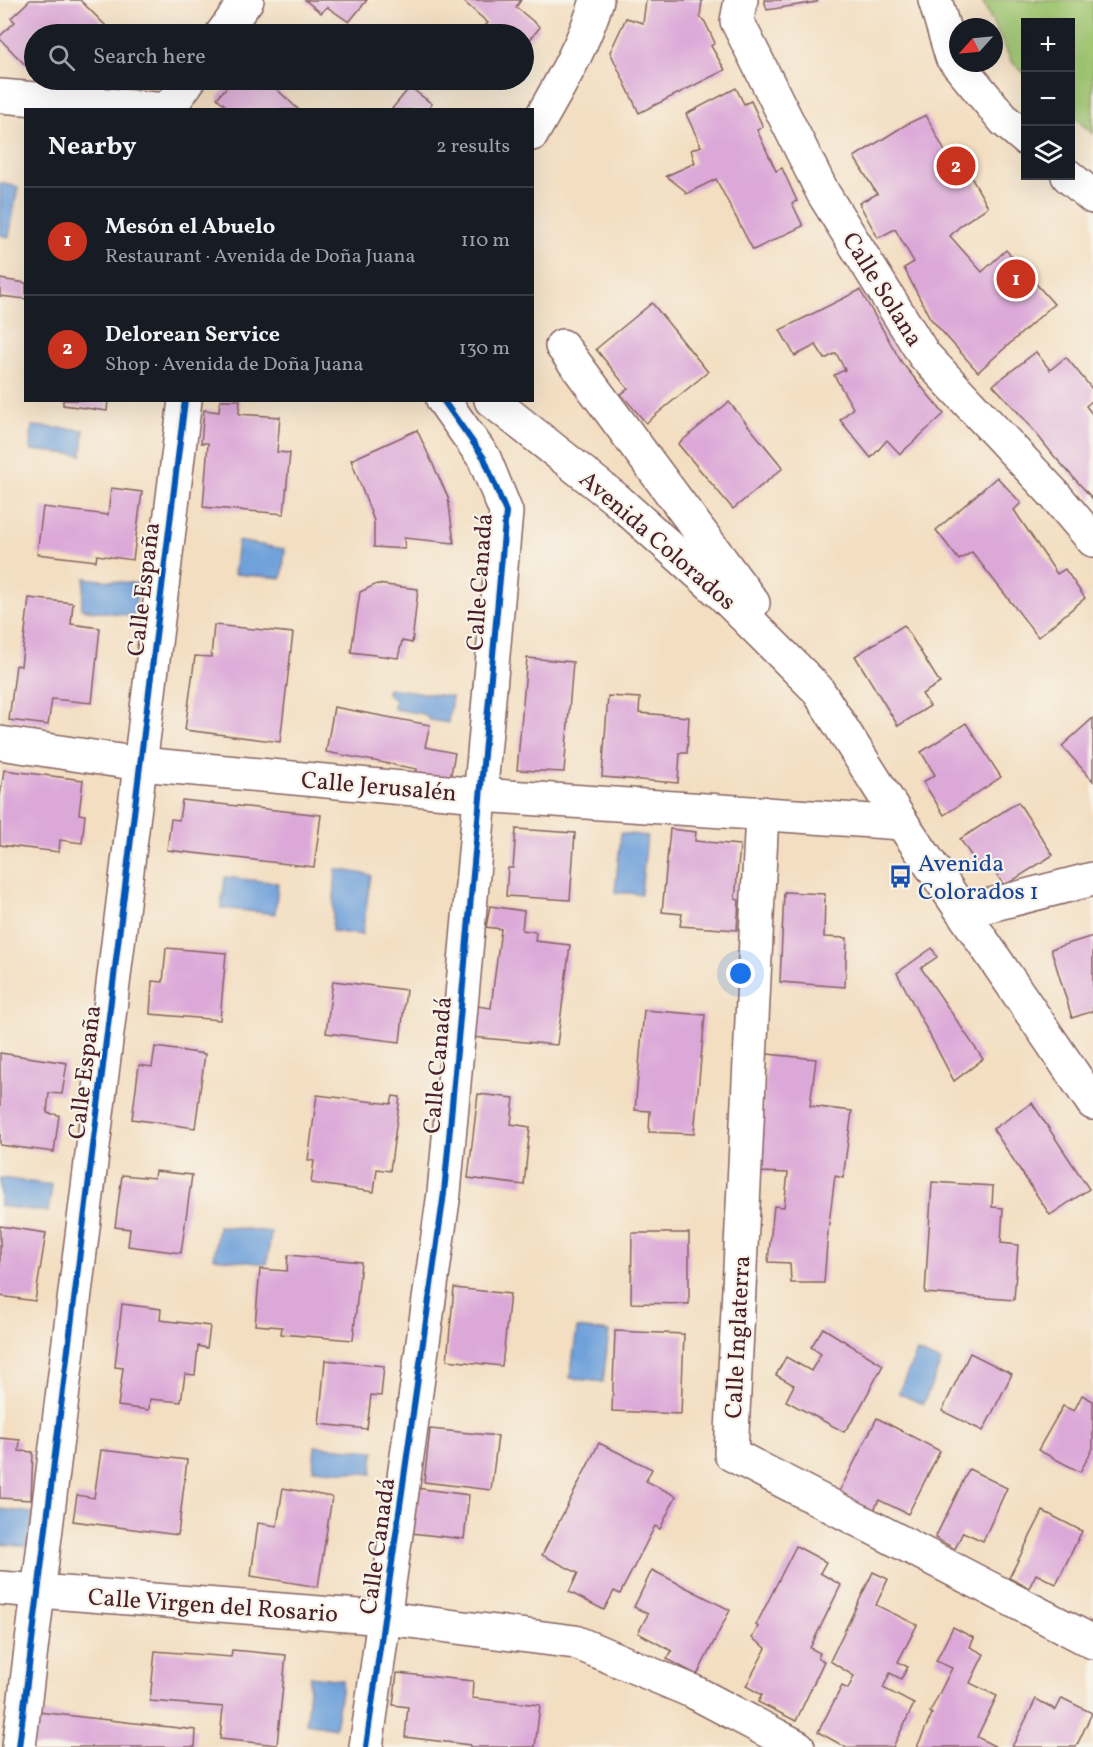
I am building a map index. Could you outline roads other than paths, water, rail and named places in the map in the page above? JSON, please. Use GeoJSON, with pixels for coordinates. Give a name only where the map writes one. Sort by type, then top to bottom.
{"type":"FeatureCollection","features":[{"type":"Feature","properties":{"kind":"street"},"geometry":{"type":"LineString","coordinates":[[229,24],[247,0]]}},
{"type":"Feature","properties":{"kind":"street"},"geometry":{"type":"LineString","coordinates":[[534,130],[570,66],[591,20],[597,0]]}},
{"type":"Feature","properties":{"kind":"street","name":"Calle Solana"},"geometry":{"type":"LineString","coordinates":[[741,0],[737,21],[823,193],[924,355],[1053,493],[1093,540]]}},
{"type":"Feature","properties":{"kind":"street"},"geometry":{"type":"LineString","coordinates":[[935,0],[952,57],[1005,122],[1021,135]]}},
{"type":"Feature","properties":{"kind":"street"},"geometry":{"type":"LineString","coordinates":[[169,108],[182,90]]}},
{"type":"Feature","properties":{"kind":"street"},"geometry":{"type":"LineString","coordinates":[[0,96],[155,108]]}},
{"type":"Feature","properties":{"kind":"street"},"geometry":{"type":"LineString","coordinates":[[1073,180],[1093,197]]}},
{"type":"Feature","properties":{"kind":"street","name":"Avenida Colorados"},"geometry":{"type":"LineString","coordinates":[[562,346],[817,689],[902,823],[1093,1103]]}},
{"type":"Feature","properties":{"kind":"street","name":"Calle España"},"geometry":{"type":"LineString","coordinates":[[19,1747],[185,402]]}},
{"type":"Feature","properties":{"kind":"street","name":"Calle Canadá"},"geometry":{"type":"LineString","coordinates":[[366,1747],[444,1193],[506,512],[484,458],[444,402]]}},
{"type":"Feature","properties":{"kind":"street","name":"Avenida Colorados"},"geometry":{"type":"LineString","coordinates":[[494,402],[625,507],[723,595],[817,689]]}},
{"type":"Feature","properties":{"kind":"street","name":"Calle Jerusalén"},"geometry":{"type":"LineString","coordinates":[[0,743],[140,764],[479,795],[902,823]]}},
{"type":"Feature","properties":{"kind":"street","name":"Calle Inglaterra"},"geometry":{"type":"LineString","coordinates":[[762,813],[731,1454],[1093,1641]]}},
{"type":"Feature","properties":{"kind":"street"},"geometry":{"type":"LineString","coordinates":[[963,912],[1093,879]]}},
{"type":"Feature","properties":{"kind":"street","name":"Calle Virgen del Rosario"},"geometry":{"type":"LineString","coordinates":[[0,1588],[385,1618],[575,1642],[694,1692],[798,1747]]}},
{"type":"Feature","properties":{"kind":"water"},"geometry":{"type":"Polygon","coordinates":[[[0,183],[18,187],[9,237],[0,235],[0,183]]]}},
{"type":"Feature","properties":{"kind":"water"},"geometry":{"type":"Polygon","coordinates":[[[32,426],[84,430],[82,455],[30,450],[32,426]]]}},
{"type":"Feature","properties":{"kind":"water"},"geometry":{"type":"Polygon","coordinates":[[[238,541],[285,549],[282,578],[234,574],[238,541]]]}},
{"type":"Feature","properties":{"kind":"water"},"geometry":{"type":"Polygon","coordinates":[[[85,578],[138,584],[134,616],[81,609],[85,578]]]}},
{"type":"Feature","properties":{"kind":"water"},"geometry":{"type":"Polygon","coordinates":[[[388,688],[452,697],[448,723],[430,720],[424,714],[394,709],[395,700],[387,693],[388,688]]]}},
{"type":"Feature","properties":{"kind":"water"},"geometry":{"type":"Polygon","coordinates":[[[621,833],[647,836],[641,894],[615,892],[621,833]]]}},
{"type":"Feature","properties":{"kind":"water"},"geometry":{"type":"Polygon","coordinates":[[[336,869],[371,875],[362,935],[332,931],[336,869]]]}},
{"type":"Feature","properties":{"kind":"water"},"geometry":{"type":"Polygon","coordinates":[[[225,877],[278,883],[275,914],[221,908],[225,877]]]}},
{"type":"Feature","properties":{"kind":"water"},"geometry":{"type":"Polygon","coordinates":[[[0,1178],[52,1185],[48,1212],[0,1206],[0,1178]]]}},
{"type":"Feature","properties":{"kind":"water"},"geometry":{"type":"Polygon","coordinates":[[[218,1226],[271,1232],[267,1264],[214,1258],[218,1226]]]}},
{"type":"Feature","properties":{"kind":"water"},"geometry":{"type":"Polygon","coordinates":[[[577,1328],[609,1332],[603,1382],[570,1378],[577,1328]]]}},
{"type":"Feature","properties":{"kind":"water"},"geometry":{"type":"Polygon","coordinates":[[[917,1352],[941,1362],[923,1404],[898,1393],[917,1352]]]}},
{"type":"Feature","properties":{"kind":"water"},"geometry":{"type":"Polygon","coordinates":[[[315,1446],[374,1451],[372,1474],[313,1469],[315,1446]]]}},
{"type":"Feature","properties":{"kind":"water"},"geometry":{"type":"Polygon","coordinates":[[[0,1509],[33,1513],[29,1547],[0,1544],[0,1509]]]}},
{"type":"Feature","properties":{"kind":"water"},"geometry":{"type":"Polygon","coordinates":[[[310,1676],[343,1680],[335,1728],[306,1723],[310,1676]]]}},
{"type":"Feature","properties":{"kind":"place","name":"Delorean Service"},"geometry":{"type":"Point","coordinates":[956,166]}},
{"type":"Feature","properties":{"kind":"place","name":"Mesón el Abuelo"},"geometry":{"type":"Point","coordinates":[1016,279]}},
{"type":"Feature","properties":{"kind":"place","name":"Avenida Colorados 1"},"geometry":{"type":"Point","coordinates":[900,877]}}]}
